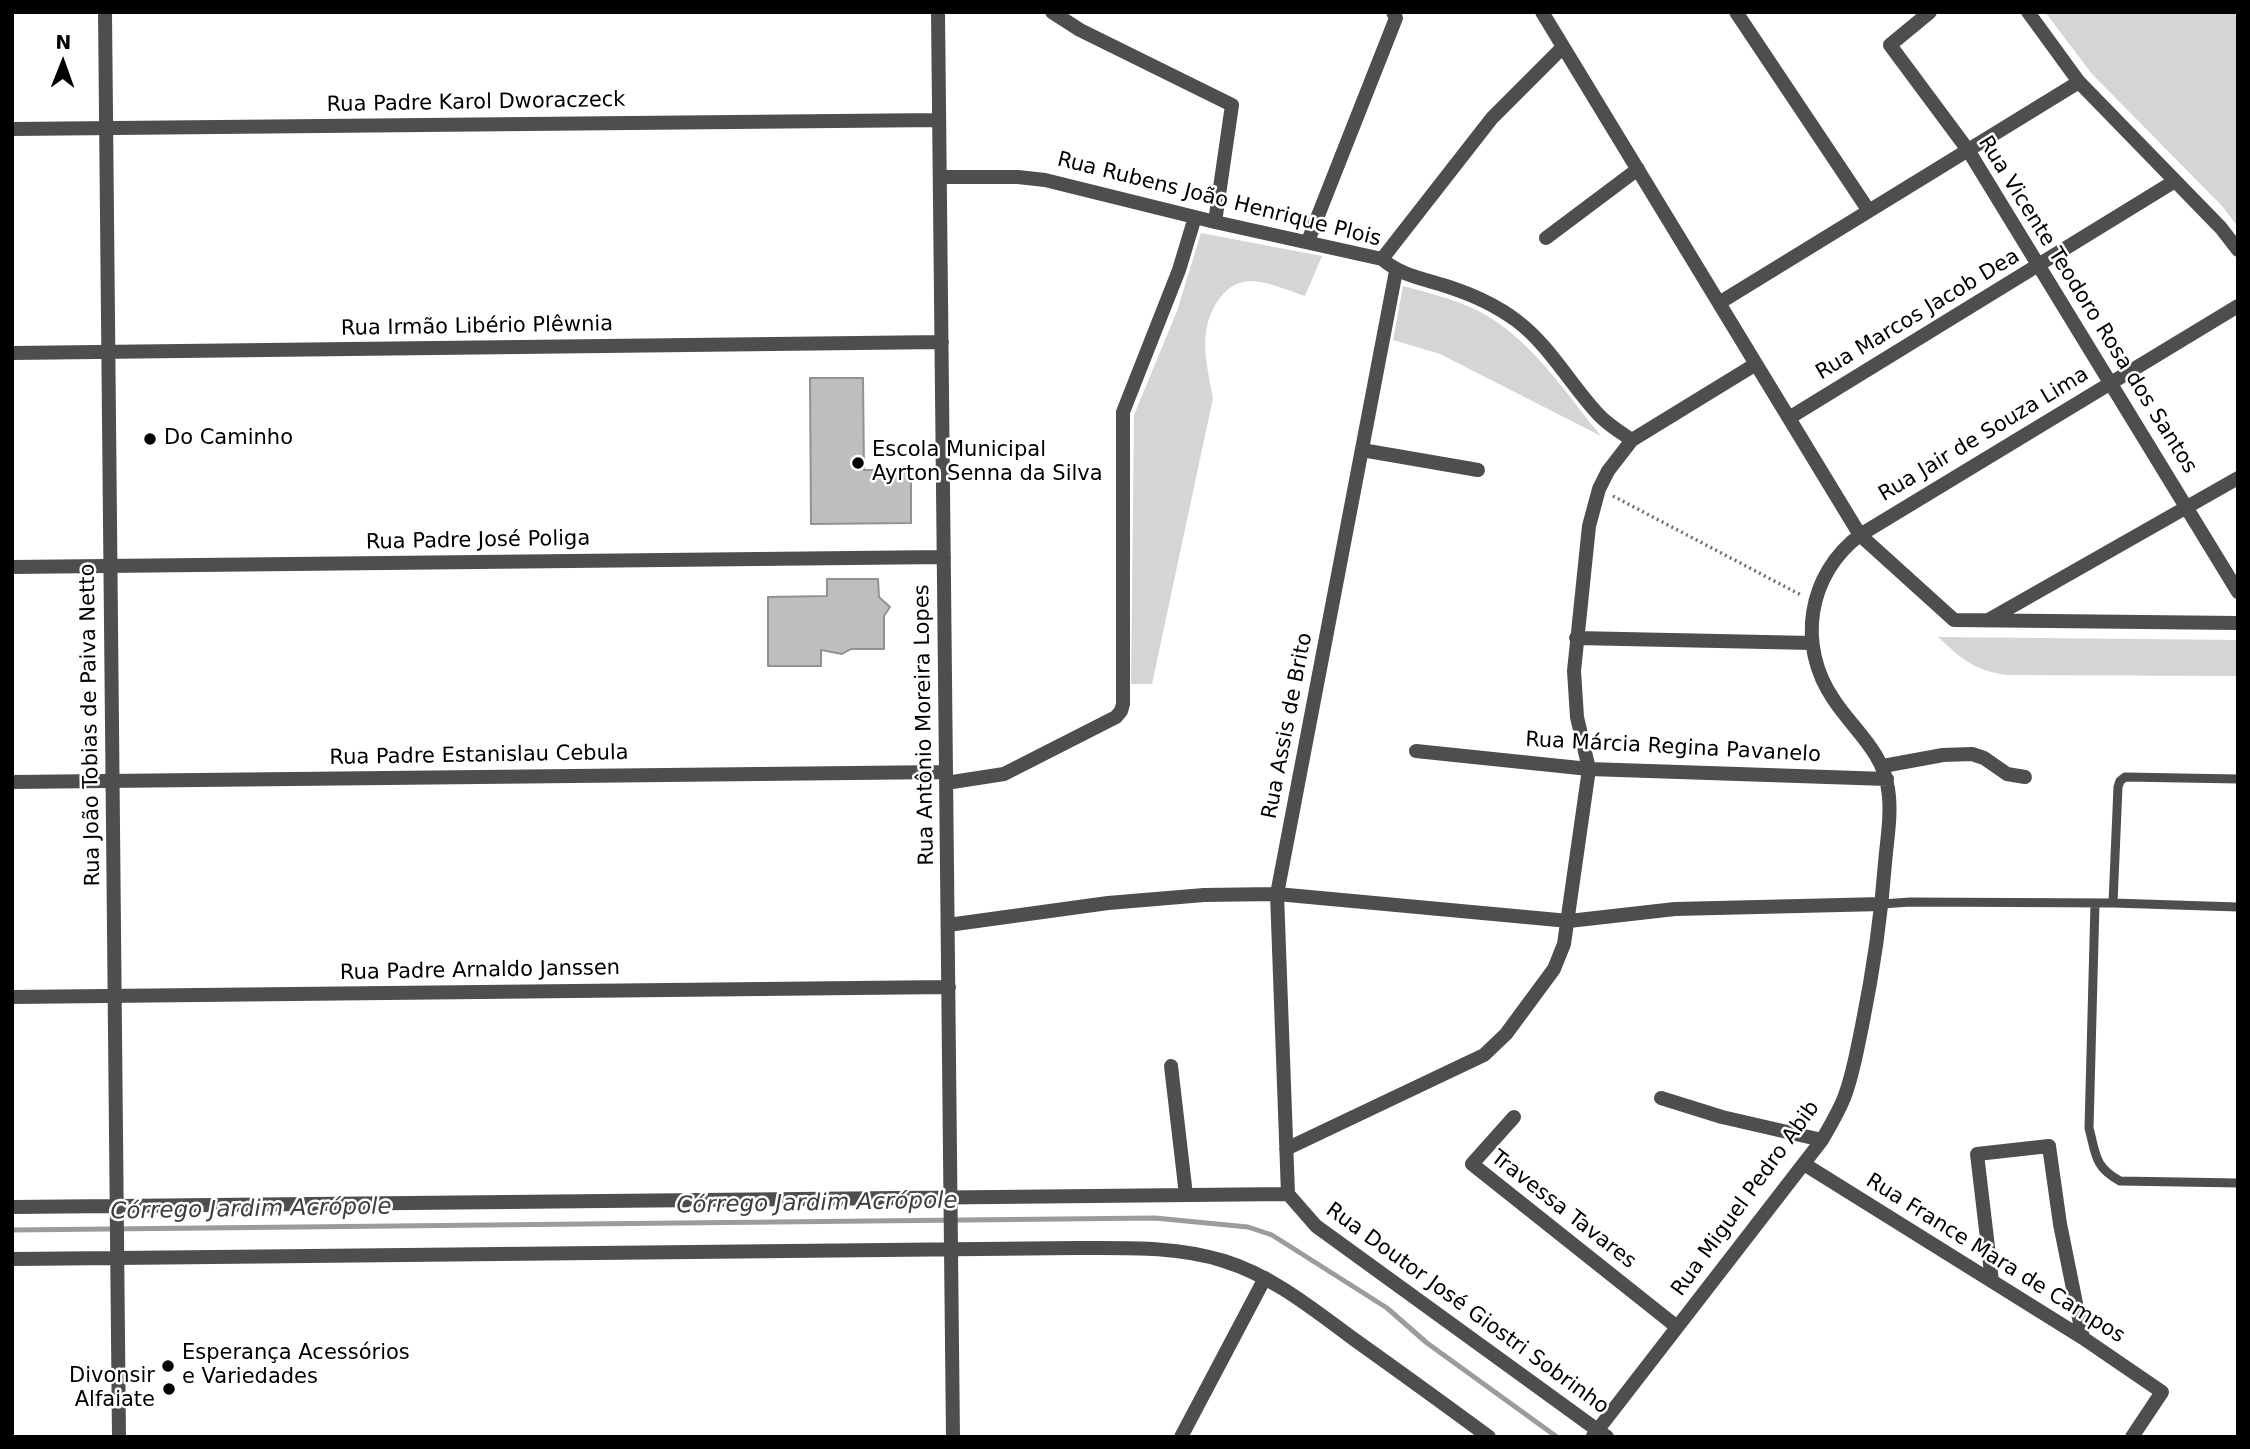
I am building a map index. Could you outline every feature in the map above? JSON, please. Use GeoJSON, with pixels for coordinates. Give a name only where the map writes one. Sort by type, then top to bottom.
{"type":"FeatureCollection","features":[{"type":"Feature","properties":{"kind":"street","name":"Rua João Tobias de Paiva Netto"},"geometry":{"type":"LineString","coordinates":[[105,12],[119,1437]]}},
{"type":"Feature","properties":{"kind":"street","name":"Rua Antônio Moreira Lopes"},"geometry":{"type":"LineString","coordinates":[[938,12],[953,1437]]}},
{"type":"Feature","properties":{"kind":"street"},"geometry":{"type":"LineString","coordinates":[[1052,12],[1080,30],[1231,105],[1215,222]]}},
{"type":"Feature","properties":{"kind":"street"},"geometry":{"type":"LineString","coordinates":[[1308,241],[1396,18],[1393,12]]}},
{"type":"Feature","properties":{"kind":"street"},"geometry":{"type":"LineString","coordinates":[[1542,12],[1860,535],[1954,620],[2238,623]]}},
{"type":"Feature","properties":{"kind":"street"},"geometry":{"type":"LineString","coordinates":[[1736,12],[1869,211]]}},
{"type":"Feature","properties":{"kind":"street","name":"Rua Vicente Teodoro Rosa dos Santos"},"geometry":{"type":"LineString","coordinates":[[1930,12],[1890,45],[1968,150],[2238,592]]}},
{"type":"Feature","properties":{"kind":"street"},"geometry":{"type":"LineString","coordinates":[[2028,12],[2079,82],[2221,228],[2238,250]]}},
{"type":"Feature","properties":{"kind":"street"},"geometry":{"type":"LineString","coordinates":[[1382,259],[1492,118],[1563,47]]}},
{"type":"Feature","properties":{"kind":"street"},"geometry":{"type":"LineString","coordinates":[[1719,303],[2079,82]]}},
{"type":"Feature","properties":{"kind":"street","name":"Rua Padre Karol Dworaczeck"},"geometry":{"type":"LineString","coordinates":[[12,129],[939,120]]}},
{"type":"Feature","properties":{"kind":"street"},"geometry":{"type":"LineString","coordinates":[[1546,238],[1638,169]]}},
{"type":"Feature","properties":{"kind":"street","name":"Rua Rubens João Henrique Plois"},"geometry":{"type":"LineString","coordinates":[[940,177],[1031,178],[1382,259],[1396,271],[1478,298],[1519,322],[1542,344],[1600,415],[1632,440]]}},
{"type":"Feature","properties":{"kind":"street","name":"Rua Marcos Jacob Dea"},"geometry":{"type":"LineString","coordinates":[[1789,418],[2175,181]]}},
{"type":"Feature","properties":{"kind":"street","name":"Rua Padre Estanislau Cebula"},"geometry":{"type":"LineString","coordinates":[[12,782],[1004,775],[1121,711],[1123,412],[1179,270],[1195,217]]}},
{"type":"Feature","properties":{"kind":"street","name":"Rua Assis de Brito"},"geometry":{"type":"LineString","coordinates":[[1288,1194],[1277,894],[1396,271]]}},
{"type":"Feature","properties":{"kind":"street","name":"Rua Jair de Souza Lima"},"geometry":{"type":"LineString","coordinates":[[1860,535],[2238,306]]}},
{"type":"Feature","properties":{"kind":"street","name":"Rua Irmão Libério Plêwnia"},"geometry":{"type":"LineString","coordinates":[[12,353],[942,342]]}},
{"type":"Feature","properties":{"kind":"street"},"geometry":{"type":"LineString","coordinates":[[1286,1149],[1471,1062],[1496,1046],[1554,970],[1569,921],[1589,769],[1578,725],[1574,694],[1576,638],[1589,526],[1599,489],[1608,471],[1632,440],[1756,364]]}},
{"type":"Feature","properties":{"kind":"street"},"geometry":{"type":"LineString","coordinates":[[1362,450],[1478,470]]}},
{"type":"Feature","properties":{"kind":"street"},"geometry":{"type":"LineString","coordinates":[[1989,620],[2238,478]]}},
{"type":"Feature","properties":{"kind":"street"},"geometry":{"type":"LineString","coordinates":[[1860,535],[1833,561],[1822,580],[1815,603],[1812,643],[1826,689],[1885,772]]}},
{"type":"Feature","properties":{"kind":"street","name":"Rua Padre José Poliga"},"geometry":{"type":"LineString","coordinates":[[12,567],[944,557]]}},
{"type":"Feature","properties":{"kind":"street"},"geometry":{"type":"LineString","coordinates":[[1576,638],[1812,643]]}},
{"type":"Feature","properties":{"kind":"street","name":"Rua Márcia Regina Pavanelo"},"geometry":{"type":"LineString","coordinates":[[1416,751],[1589,769],[1885,772],[1944,755],[1972,754],[1984,758],[2007,774],[2025,777]]}},
{"type":"Feature","properties":{"kind":"street","name":"Rua Miguel Pedro Abib"},"geometry":{"type":"LineString","coordinates":[[1599,1435],[1677,1327],[1822,1140],[1844,1098],[1857,1053],[1876,955],[1889,809],[1885,772]]}},
{"type":"Feature","properties":{"kind":"street"},"geometry":{"type":"LineString","coordinates":[[948,925],[1143,900],[1204,895],[1277,894],[1569,921],[1675,909],[1882,904]]}},
{"type":"Feature","properties":{"kind":"street","name":"Rua Padre Arnaldo Janssen"},"geometry":{"type":"LineString","coordinates":[[12,997],[948,987]]}},
{"type":"Feature","properties":{"kind":"street"},"geometry":{"type":"LineString","coordinates":[[1171,1066],[1186,1195]]}},
{"type":"Feature","properties":{"kind":"street"},"geometry":{"type":"LineString","coordinates":[[1661,1098],[1722,1117],[1822,1140]]}},
{"type":"Feature","properties":{"kind":"street","name":"Travessa Tavares"},"geometry":{"type":"LineString","coordinates":[[1514,1117],[1472,1164],[1677,1327]]}},
{"type":"Feature","properties":{"kind":"street"},"geometry":{"type":"LineString","coordinates":[[1992,1281],[1977,1154],[2049,1146],[2060,1224],[2082,1338]]}},
{"type":"Feature","properties":{"kind":"street","name":"Rua France Mara de Campos"},"geometry":{"type":"LineString","coordinates":[[1804,1164],[2082,1338],[2162,1392],[2132,1437]]}},
{"type":"Feature","properties":{"kind":"street"},"geometry":{"type":"LineString","coordinates":[[12,1207],[1288,1194]]}},
{"type":"Feature","properties":{"kind":"street","name":"Rua Doutor José Giostri Sobrinho"},"geometry":{"type":"LineString","coordinates":[[1288,1194],[1316,1226],[1599,1435]]}},
{"type":"Feature","properties":{"kind":"street"},"geometry":{"type":"LineString","coordinates":[[12,1259],[1076,1248],[1156,1250],[1222,1260],[1265,1278],[1489,1437]]}},
{"type":"Feature","properties":{"kind":"street"},"geometry":{"type":"LineString","coordinates":[[1181,1437],[1265,1278]]}},
{"type":"Feature","properties":{"kind":"lane"},"geometry":{"type":"LineString","coordinates":[[2113,903],[2120,781],[2125,777],[2238,779]]}},
{"type":"Feature","properties":{"kind":"lane"},"geometry":{"type":"LineString","coordinates":[[2095,903],[2089,1128],[2098,1161],[2105,1173],[2120,1181],[2238,1183]]}},
{"type":"Feature","properties":{"kind":"lane"},"geometry":{"type":"LineString","coordinates":[[1882,904],[2113,903],[2238,907]]}},
{"type":"Feature","properties":{"kind":"path"},"geometry":{"type":"LineString","coordinates":[[1599,489],[1815,603]]}},
{"type":"Feature","properties":{"kind":"shaded area"},"geometry":{"type":"Polygon","coordinates":[[[2045,12],[2238,12],[2238,227],[2222,206],[2092,74],[2045,12]]]}},
{"type":"Feature","properties":{"kind":"shaded area"},"geometry":{"type":"Polygon","coordinates":[[[1201,233],[1322,256],[1305,296],[1272,285],[1248,281],[1223,294],[1209,318],[1205,344],[1213,398],[1152,684],[1131,684],[1134,415],[1177,311],[1201,233]]]}},
{"type":"Feature","properties":{"kind":"shaded area"},"geometry":{"type":"Polygon","coordinates":[[[1403,286],[1470,307],[1509,331],[1543,364],[1601,436],[1440,354],[1393,340],[1403,286]]]}},
{"type":"Feature","properties":{"kind":"shaded area"},"geometry":{"type":"Polygon","coordinates":[[[1938,637],[2238,640],[2238,676],[2008,675],[1969,663],[1938,637]]]}},
{"type":"Feature","properties":{"kind":"building"},"geometry":{"type":"Polygon","coordinates":[[[810,378],[863,378],[864,470],[911,470],[911,523],[811,524],[810,378]]]}},
{"type":"Feature","properties":{"kind":"building"},"geometry":{"type":"Polygon","coordinates":[[[827,579],[878,579],[879,597],[890,607],[884,616],[884,649],[851,649],[842,654],[821,650],[821,666],[768,666],[768,597],[827,596],[827,579]]]}},
{"type":"Feature","properties":{"kind":"waterway","name":"Córrego Jardim Acrópole"},"geometry":{"type":"LineString","coordinates":[[12,1230],[1155,1218],[1248,1227],[1272,1235],[1387,1308],[1427,1343],[1557,1437]]}},
{"type":"Feature","properties":{"kind":"place","name":"Do Caminho"},"geometry":{"type":"Point","coordinates":[150,439]}},
{"type":"Feature","properties":{"kind":"place","name":"Escola Municipal Ayrton Senna da Silva"},"geometry":{"type":"Point","coordinates":[858,463]}},
{"type":"Feature","properties":{"kind":"place","name":"Esperança Acessórios e Variedades"},"geometry":{"type":"Point","coordinates":[168,1366]}},
{"type":"Feature","properties":{"kind":"place","name":"Divonsir Alfaiate"},"geometry":{"type":"Point","coordinates":[169,1389]}}]}
